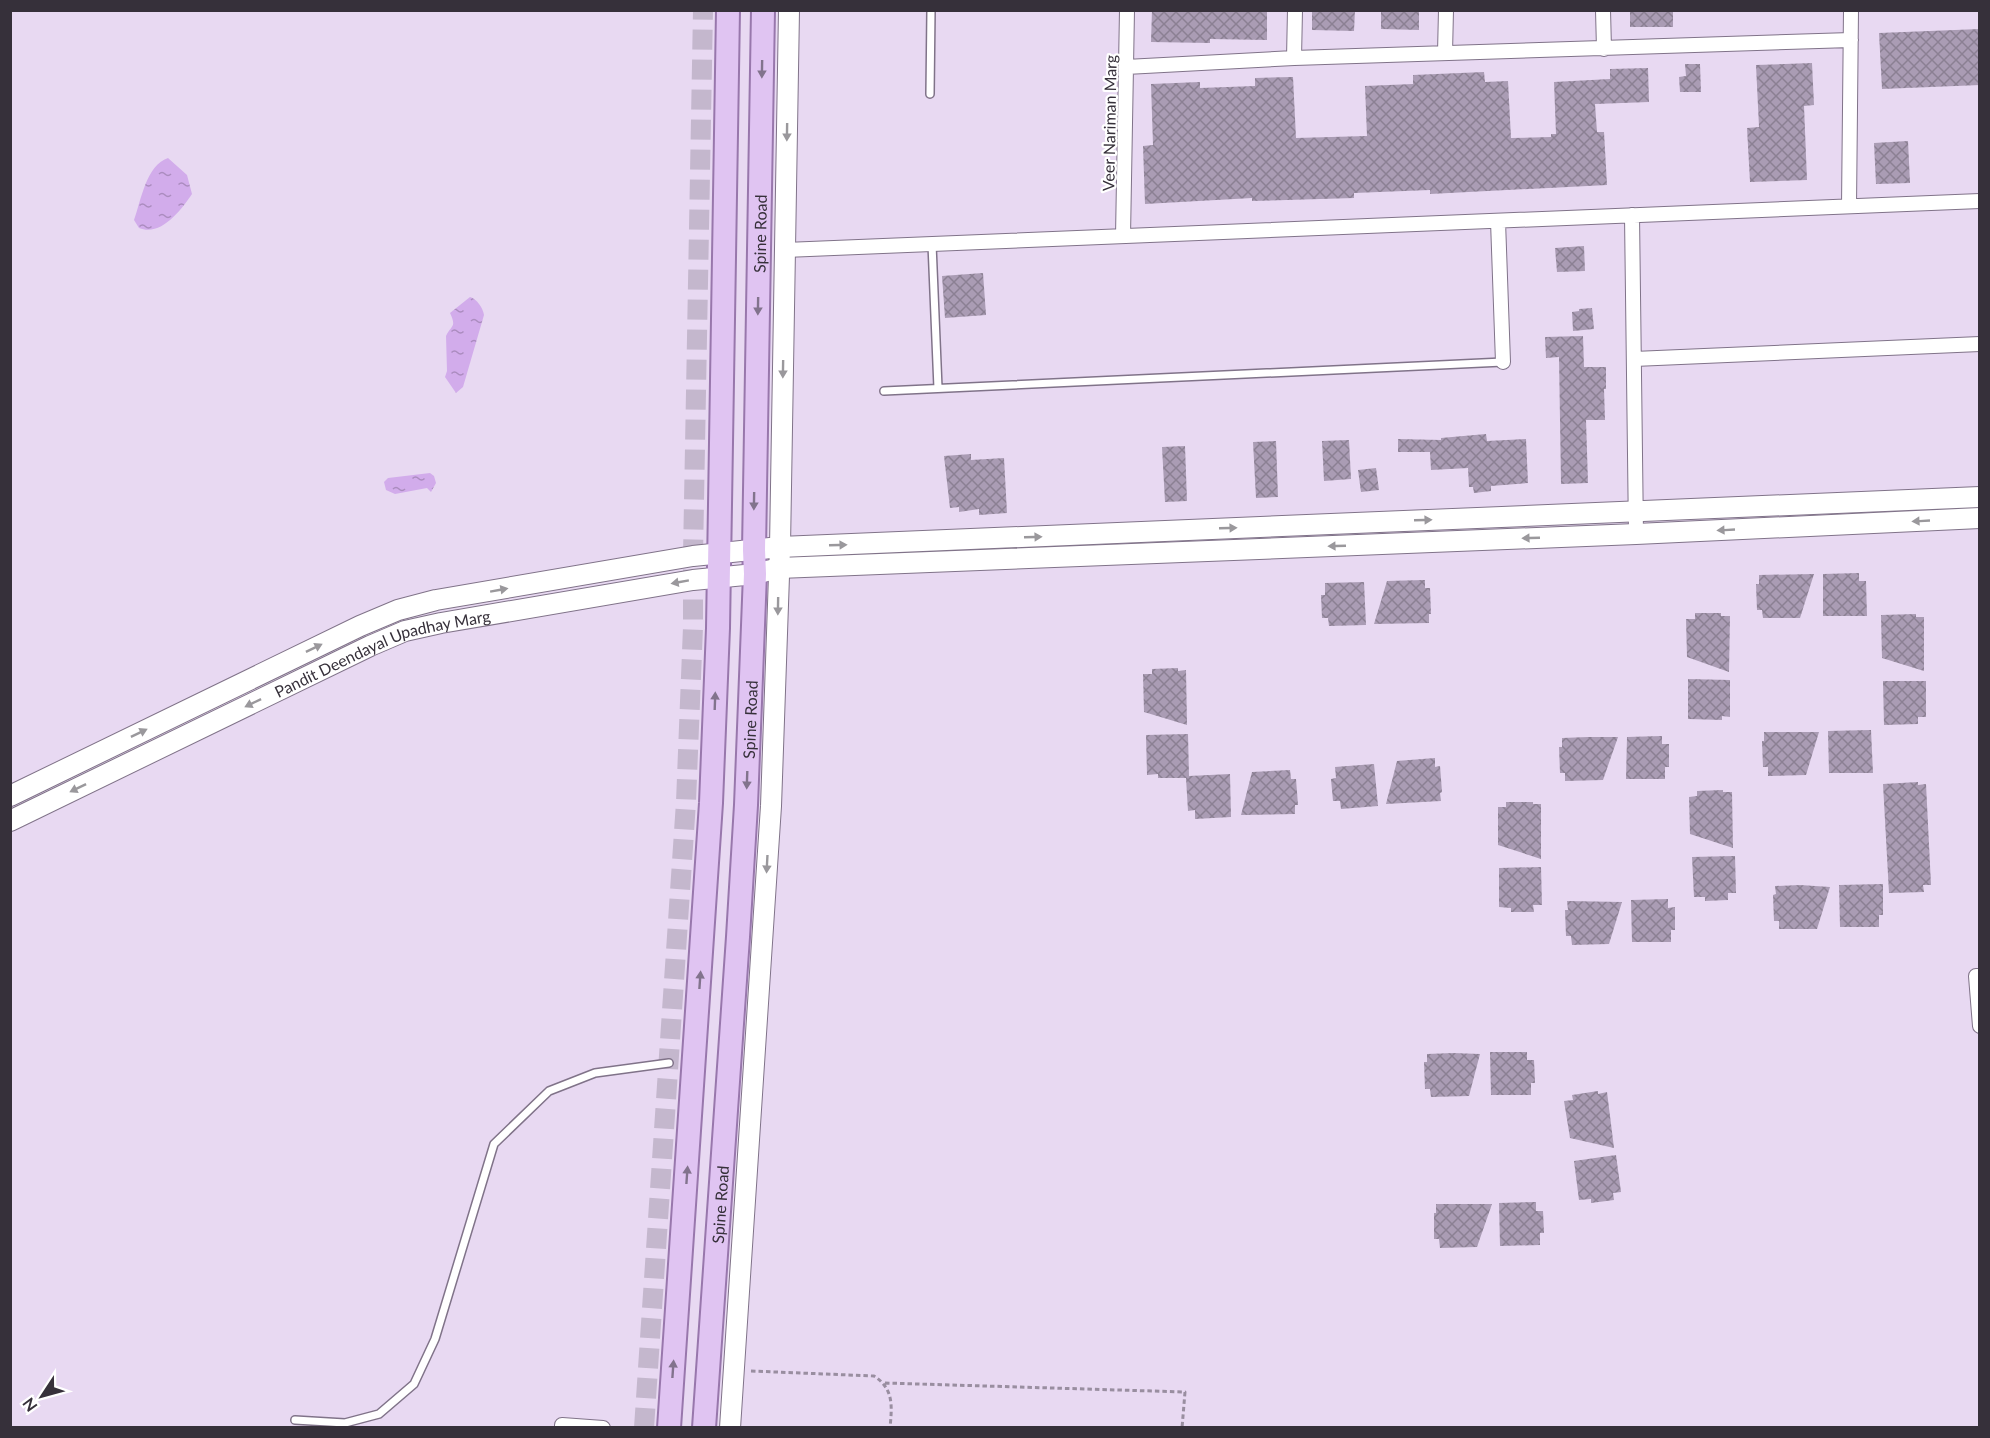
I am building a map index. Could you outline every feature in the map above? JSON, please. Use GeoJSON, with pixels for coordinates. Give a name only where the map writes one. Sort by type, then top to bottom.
{"type":"FeatureCollection","features":[{"type":"Feature","properties":{"kind":"main road"},"geometry":{"type":"LineString","coordinates":[[669,1428],[711,803],[719,577],[728,10]]}},
{"type":"Feature","properties":{"kind":"main road","name":"Spine Road"},"geometry":{"type":"LineString","coordinates":[[704,1428],[746,805],[755,574],[753,550],[763,10]]}},
{"type":"Feature","properties":{"kind":"main road","name":"Spine Road"},"geometry":{"type":"LineString","coordinates":[[730,1428],[771,806],[780,547],[789,10]]}},
{"type":"Feature","properties":{"kind":"main road","name":"Pandit Deendayal Upadhay Marg"},"geometry":{"type":"LineString","coordinates":[[10,796],[339,636],[398,610],[436,600],[693,556],[780,547],[1980,497]]}},
{"type":"Feature","properties":{"kind":"main road","name":"Pandit Deendayal Upadhay Marg"},"geometry":{"type":"LineString","coordinates":[[10,821],[359,651],[405,631],[441,622],[719,577],[755,574],[779,568],[1980,518]]}},
{"type":"Feature","properties":{"kind":"street","name":"Veer Nariman Marg"},"geometry":{"type":"LineString","coordinates":[[1123,236],[1127,10]]}},
{"type":"Feature","properties":{"kind":"street"},"geometry":{"type":"LineString","coordinates":[[1294,58],[1295,10]]}},
{"type":"Feature","properties":{"kind":"street"},"geometry":{"type":"LineString","coordinates":[[1445,53],[1446,10]]}},
{"type":"Feature","properties":{"kind":"street"},"geometry":{"type":"LineString","coordinates":[[1603,10],[1604,49]]}},
{"type":"Feature","properties":{"kind":"street"},"geometry":{"type":"LineString","coordinates":[[1849,206],[1851,10]]}},
{"type":"Feature","properties":{"kind":"street"},"geometry":{"type":"LineString","coordinates":[[1126,67],[1294,58],[1851,40]]}},
{"type":"Feature","properties":{"kind":"street"},"geometry":{"type":"LineString","coordinates":[[785,250],[1980,201]]}},
{"type":"Feature","properties":{"kind":"street"},"geometry":{"type":"LineString","coordinates":[[1632,215],[1636,534]]}},
{"type":"Feature","properties":{"kind":"street"},"geometry":{"type":"LineString","coordinates":[[1498,221],[1503,362]]}},
{"type":"Feature","properties":{"kind":"street"},"geometry":{"type":"LineString","coordinates":[[1634,359],[1980,344]]}},
{"type":"Feature","properties":{"kind":"street"},"geometry":{"type":"LineString","coordinates":[[1978,976],[1980,1026]]}},
{"type":"Feature","properties":{"kind":"street"},"geometry":{"type":"LineString","coordinates":[[562,1428],[562,1425],[603,1428]]}},
{"type":"Feature","properties":{"kind":"lane"},"geometry":{"type":"LineString","coordinates":[[930,94],[931,10]]}},
{"type":"Feature","properties":{"kind":"lane"},"geometry":{"type":"LineString","coordinates":[[932,244],[938,388]]}},
{"type":"Feature","properties":{"kind":"lane"},"geometry":{"type":"LineString","coordinates":[[884,391],[1503,362]]}},
{"type":"Feature","properties":{"kind":"lane"},"geometry":{"type":"LineString","coordinates":[[295,1420],[345,1423],[379,1414],[414,1384],[435,1339],[494,1144],[549,1091],[595,1073],[669,1062]]}},
{"type":"Feature","properties":{"kind":"path"},"geometry":{"type":"LineString","coordinates":[[734,1371],[874,1376],[885,1383],[1185,1392],[1182,1428]]}},
{"type":"Feature","properties":{"kind":"path"},"geometry":{"type":"LineString","coordinates":[[885,1383],[891,1411],[890,1428]]}},
{"type":"Feature","properties":{"kind":"water"},"geometry":{"type":"Polygon","coordinates":[[[168,158],[187,175],[192,194],[176,214],[163,225],[147,230],[139,228],[134,220],[145,184],[154,168],[168,158]]]}},
{"type":"Feature","properties":{"kind":"water"},"geometry":{"type":"Polygon","coordinates":[[[470,297],[479,304],[484,315],[463,387],[456,393],[445,377],[447,371],[446,336],[453,324],[450,313],[470,297]]]}},
{"type":"Feature","properties":{"kind":"water"},"geometry":{"type":"Polygon","coordinates":[[[430,473],[434,476],[436,483],[431,492],[427,488],[395,494],[386,490],[384,482],[388,478],[430,473]]]}},
{"type":"Feature","properties":{"kind":"building"},"geometry":{"type":"Polygon","coordinates":[[[1152,10],[1267,10],[1267,40],[1210,39],[1210,43],[1151,42],[1152,10]]]}},
{"type":"Feature","properties":{"kind":"building"},"geometry":{"type":"Polygon","coordinates":[[[1312,10],[1355,10],[1354,31],[1312,30],[1312,10]]]}},
{"type":"Feature","properties":{"kind":"building"},"geometry":{"type":"Polygon","coordinates":[[[1381,10],[1419,10],[1419,30],[1381,29],[1381,10]]]}},
{"type":"Feature","properties":{"kind":"building"},"geometry":{"type":"Polygon","coordinates":[[[1630,10],[1673,10],[1673,27],[1630,27],[1630,10]]]}},
{"type":"Feature","properties":{"kind":"building"},"geometry":{"type":"Polygon","coordinates":[[[1980,29],[1980,85],[1882,89],[1879,33],[1980,29]]]}},
{"type":"Feature","properties":{"kind":"building"},"geometry":{"type":"Polygon","coordinates":[[[1812,63],[1814,105],[1804,106],[1807,180],[1750,182],[1747,128],[1759,127],[1756,65],[1812,63]]]}},
{"type":"Feature","properties":{"kind":"building"},"geometry":{"type":"Polygon","coordinates":[[[1685,64],[1700,64],[1701,92],[1680,92],[1679,77],[1686,76],[1685,64]]]}},
{"type":"Feature","properties":{"kind":"building"},"geometry":{"type":"Polygon","coordinates":[[[1648,68],[1649,102],[1595,104],[1597,132],[1604,132],[1607,185],[1430,194],[1430,190],[1354,193],[1354,198],[1252,201],[1252,198],[1145,204],[1143,146],[1153,145],[1151,84],[1200,82],[1200,88],[1255,86],[1255,78],[1293,77],[1296,138],[1367,136],[1365,86],[1413,84],[1413,75],[1484,72],[1485,82],[1508,81],[1511,138],[1551,137],[1551,134],[1556,134],[1554,82],[1610,79],[1610,69],[1648,68]]]}},
{"type":"Feature","properties":{"kind":"building"},"geometry":{"type":"Polygon","coordinates":[[[1908,141],[1910,183],[1876,184],[1874,143],[1908,141]]]}},
{"type":"Feature","properties":{"kind":"building"},"geometry":{"type":"Polygon","coordinates":[[[1584,246],[1585,271],[1557,272],[1555,248],[1584,246]]]}},
{"type":"Feature","properties":{"kind":"building"},"geometry":{"type":"Polygon","coordinates":[[[983,273],[986,315],[945,318],[942,276],[983,273]]]}},
{"type":"Feature","properties":{"kind":"building"},"geometry":{"type":"Polygon","coordinates":[[[1592,308],[1594,329],[1573,331],[1572,312],[1592,308]]]}},
{"type":"Feature","properties":{"kind":"building"},"geometry":{"type":"Polygon","coordinates":[[[1583,336],[1584,367],[1606,367],[1605,420],[1586,420],[1588,483],[1561,484],[1559,357],[1546,358],[1545,337],[1583,336]]]}},
{"type":"Feature","properties":{"kind":"building"},"geometry":{"type":"Polygon","coordinates":[[[1486,434],[1487,441],[1526,439],[1528,483],[1491,486],[1491,491],[1474,493],[1473,487],[1469,487],[1468,468],[1431,470],[1430,452],[1398,452],[1398,439],[1441,440],[1441,438],[1486,434]]]}},
{"type":"Feature","properties":{"kind":"building"},"geometry":{"type":"Polygon","coordinates":[[[1349,440],[1351,479],[1324,481],[1322,441],[1349,440]]]}},
{"type":"Feature","properties":{"kind":"building"},"geometry":{"type":"Polygon","coordinates":[[[1276,441],[1278,497],[1256,498],[1253,442],[1276,441]]]}},
{"type":"Feature","properties":{"kind":"building"},"geometry":{"type":"Polygon","coordinates":[[[1185,446],[1187,501],[1165,502],[1162,447],[1185,446]]]}},
{"type":"Feature","properties":{"kind":"building"},"geometry":{"type":"Polygon","coordinates":[[[971,454],[971,460],[1004,458],[1007,513],[979,515],[979,509],[959,512],[959,507],[950,508],[944,456],[971,454]]]}},
{"type":"Feature","properties":{"kind":"building"},"geometry":{"type":"Polygon","coordinates":[[[1376,468],[1379,490],[1361,492],[1358,470],[1376,468]]]}},
{"type":"Feature","properties":{"kind":"building"},"geometry":{"type":"Polygon","coordinates":[[[1859,573],[1859,581],[1866,581],[1867,616],[1823,616],[1823,574],[1859,573]]]}},
{"type":"Feature","properties":{"kind":"building"},"geometry":{"type":"Polygon","coordinates":[[[1814,574],[1800,618],[1763,618],[1762,610],[1757,610],[1756,584],[1759,584],[1759,575],[1814,574]]]}},
{"type":"Feature","properties":{"kind":"building"},"geometry":{"type":"Polygon","coordinates":[[[1425,580],[1425,588],[1430,588],[1429,623],[1374,624],[1387,581],[1425,580]]]}},
{"type":"Feature","properties":{"kind":"building"},"geometry":{"type":"Polygon","coordinates":[[[1364,582],[1366,625],[1329,626],[1328,618],[1322,618],[1321,595],[1325,595],[1325,583],[1364,582]]]}},
{"type":"Feature","properties":{"kind":"building"},"geometry":{"type":"Polygon","coordinates":[[[1695,613],[1721,613],[1721,616],[1730,616],[1729,672],[1687,657],[1686,619],[1695,619],[1695,613]]]}},
{"type":"Feature","properties":{"kind":"building"},"geometry":{"type":"Polygon","coordinates":[[[1916,614],[1916,617],[1924,617],[1924,671],[1882,658],[1881,615],[1916,614]]]}},
{"type":"Feature","properties":{"kind":"building"},"geometry":{"type":"Polygon","coordinates":[[[1178,668],[1178,671],[1186,670],[1187,725],[1144,712],[1143,674],[1152,674],[1152,669],[1178,668]]]}},
{"type":"Feature","properties":{"kind":"building"},"geometry":{"type":"Polygon","coordinates":[[[1688,679],[1730,680],[1730,717],[1722,716],[1722,720],[1688,719],[1688,679]]]}},
{"type":"Feature","properties":{"kind":"building"},"geometry":{"type":"Polygon","coordinates":[[[1883,681],[1926,681],[1926,717],[1918,717],[1918,724],[1884,725],[1883,681]]]}},
{"type":"Feature","properties":{"kind":"building"},"geometry":{"type":"Polygon","coordinates":[[[1871,730],[1873,773],[1829,773],[1828,731],[1871,730]]]}},
{"type":"Feature","properties":{"kind":"building"},"geometry":{"type":"Polygon","coordinates":[[[1764,732],[1819,732],[1806,775],[1768,776],[1768,767],[1763,767],[1764,732]]]}},
{"type":"Feature","properties":{"kind":"building"},"geometry":{"type":"Polygon","coordinates":[[[1188,734],[1189,776],[1230,774],[1231,817],[1195,819],[1195,810],[1188,811],[1186,778],[1158,778],[1158,774],[1147,775],[1146,735],[1188,734]]]}},
{"type":"Feature","properties":{"kind":"building"},"geometry":{"type":"Polygon","coordinates":[[[1662,736],[1662,744],[1669,744],[1669,767],[1665,767],[1665,779],[1626,779],[1627,737],[1662,736]]]}},
{"type":"Feature","properties":{"kind":"building"},"geometry":{"type":"Polygon","coordinates":[[[1618,737],[1603,780],[1565,781],[1565,773],[1560,773],[1559,747],[1562,747],[1562,738],[1618,737]]]}},
{"type":"Feature","properties":{"kind":"building"},"geometry":{"type":"Polygon","coordinates":[[[1435,758],[1435,767],[1440,766],[1441,801],[1386,804],[1397,761],[1435,758]]]}},
{"type":"Feature","properties":{"kind":"building"},"geometry":{"type":"Polygon","coordinates":[[[1374,764],[1378,806],[1341,809],[1340,801],[1333,801],[1331,779],[1336,778],[1335,767],[1374,764]]]}},
{"type":"Feature","properties":{"kind":"building"},"geometry":{"type":"Polygon","coordinates":[[[1290,770],[1291,779],[1296,779],[1298,805],[1295,805],[1295,814],[1241,815],[1252,772],[1290,770]]]}},
{"type":"Feature","properties":{"kind":"building"},"geometry":{"type":"Polygon","coordinates":[[[1918,782],[1918,785],[1926,784],[1931,885],[1923,885],[1924,892],[1889,893],[1883,784],[1918,782]]]}},
{"type":"Feature","properties":{"kind":"building"},"geometry":{"type":"Polygon","coordinates":[[[1723,790],[1723,792],[1732,792],[1733,848],[1690,834],[1689,797],[1697,796],[1697,791],[1723,790]]]}},
{"type":"Feature","properties":{"kind":"building"},"geometry":{"type":"Polygon","coordinates":[[[1506,802],[1541,804],[1541,859],[1498,845],[1498,807],[1506,807],[1506,802]]]}},
{"type":"Feature","properties":{"kind":"building"},"geometry":{"type":"Polygon","coordinates":[[[1735,856],[1736,893],[1728,893],[1728,900],[1705,901],[1705,897],[1694,897],[1692,857],[1735,856]]]}},
{"type":"Feature","properties":{"kind":"building"},"geometry":{"type":"Polygon","coordinates":[[[1541,867],[1542,905],[1533,905],[1534,912],[1511,912],[1511,908],[1499,907],[1499,868],[1541,867]]]}},
{"type":"Feature","properties":{"kind":"building"},"geometry":{"type":"Polygon","coordinates":[[[1883,884],[1883,915],[1879,915],[1879,927],[1840,927],[1839,885],[1883,884]]]}},
{"type":"Feature","properties":{"kind":"building"},"geometry":{"type":"Polygon","coordinates":[[[1775,886],[1830,887],[1817,929],[1779,929],[1779,921],[1774,921],[1775,886]]]}},
{"type":"Feature","properties":{"kind":"building"},"geometry":{"type":"Polygon","coordinates":[[[1668,899],[1668,908],[1675,907],[1675,930],[1671,930],[1671,942],[1632,942],[1631,900],[1668,899]]]}},
{"type":"Feature","properties":{"kind":"building"},"geometry":{"type":"Polygon","coordinates":[[[1567,901],[1622,902],[1609,944],[1572,945],[1571,936],[1566,936],[1567,901]]]}},
{"type":"Feature","properties":{"kind":"building"},"geometry":{"type":"Polygon","coordinates":[[[1490,1052],[1527,1052],[1527,1060],[1534,1060],[1535,1083],[1531,1083],[1531,1095],[1491,1095],[1490,1052]]]}},
{"type":"Feature","properties":{"kind":"building"},"geometry":{"type":"Polygon","coordinates":[[[1427,1054],[1480,1054],[1469,1096],[1431,1097],[1430,1089],[1425,1089],[1424,1062],[1427,1062],[1427,1054]]]}},
{"type":"Feature","properties":{"kind":"building"},"geometry":{"type":"Polygon","coordinates":[[[1598,1091],[1598,1094],[1607,1092],[1614,1148],[1570,1138],[1564,1101],[1573,1100],[1572,1095],[1598,1091]]]}},
{"type":"Feature","properties":{"kind":"building"},"geometry":{"type":"Polygon","coordinates":[[[1616,1155],[1621,1192],[1613,1193],[1614,1200],[1591,1203],[1591,1199],[1579,1200],[1574,1161],[1616,1155]]]}},
{"type":"Feature","properties":{"kind":"building"},"geometry":{"type":"Polygon","coordinates":[[[1536,1202],[1536,1211],[1543,1211],[1544,1233],[1540,1233],[1540,1245],[1500,1246],[1499,1203],[1536,1202]]]}},
{"type":"Feature","properties":{"kind":"building"},"geometry":{"type":"Polygon","coordinates":[[[1436,1204],[1492,1204],[1477,1247],[1440,1248],[1439,1239],[1434,1239],[1436,1204]]]}},
{"type":"Feature","properties":{"kind":"tunnel"},"geometry":{"type":"LineString","coordinates":[[644,1428],[686,802],[693,627],[703,10]]}}]}
